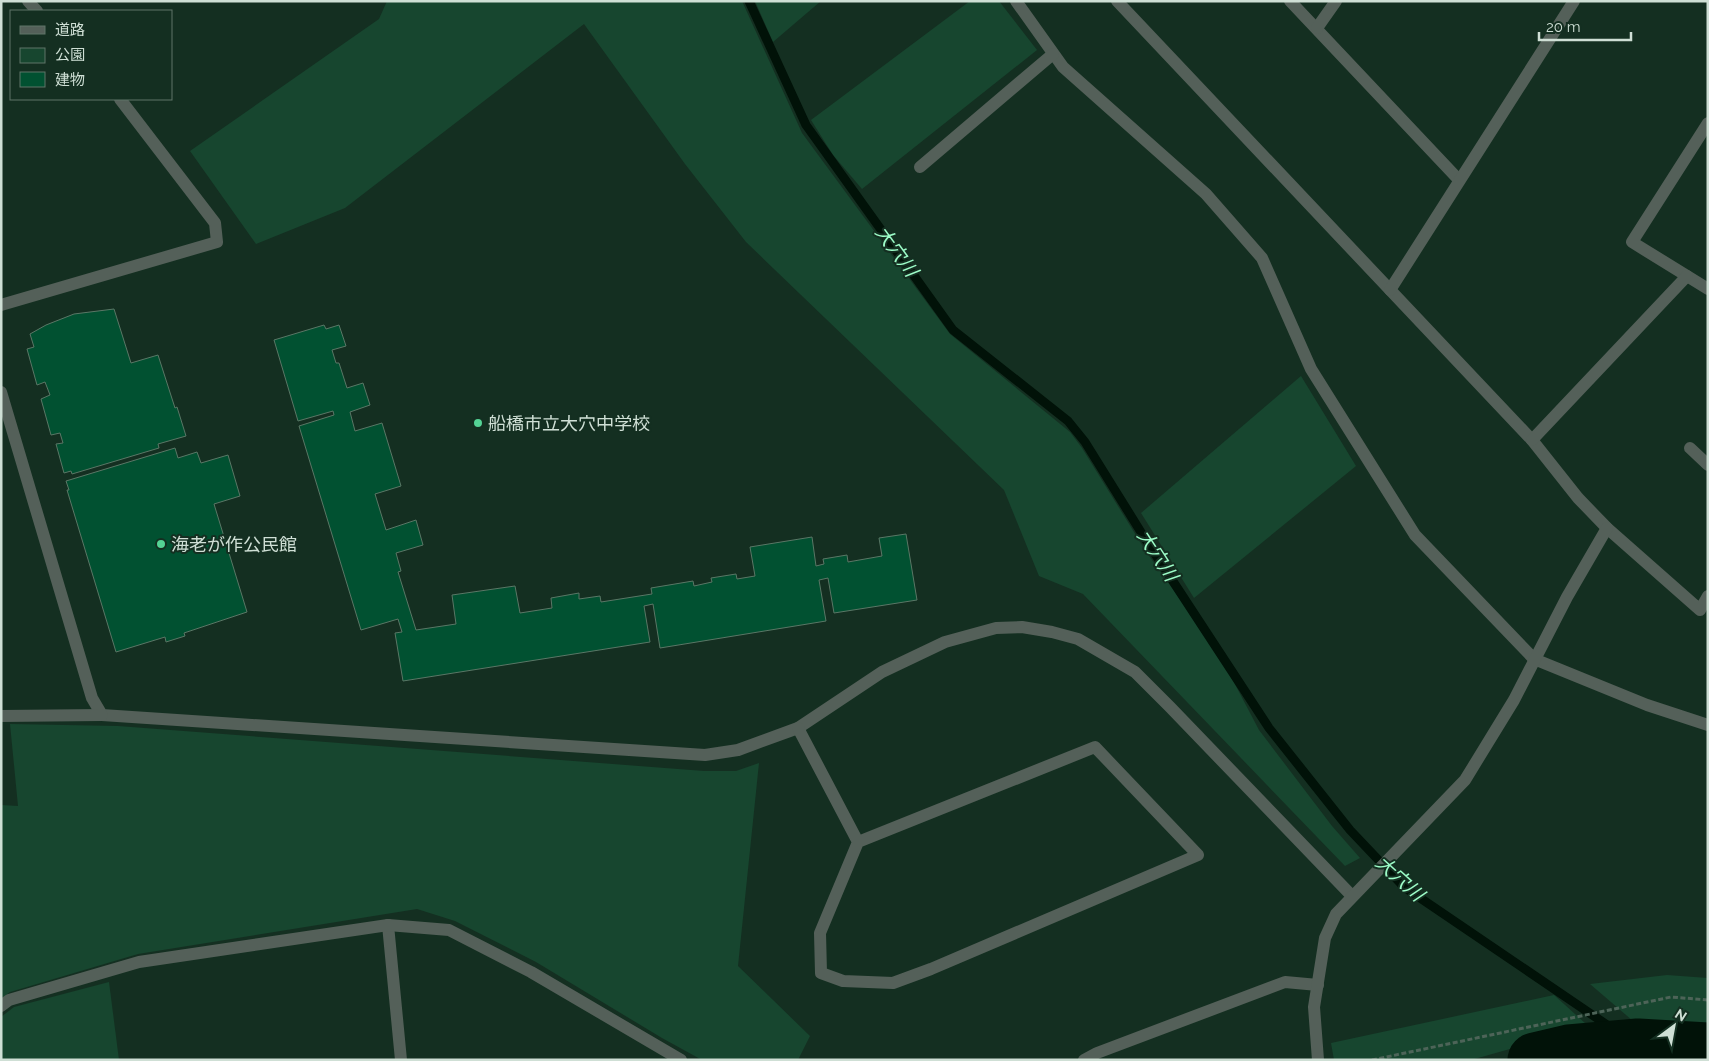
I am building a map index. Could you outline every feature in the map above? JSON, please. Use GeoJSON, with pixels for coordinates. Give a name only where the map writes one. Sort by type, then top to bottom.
{"type":"FeatureCollection","features":[{"type":"Feature","properties":{"kind":"street"},"geometry":{"type":"LineString","coordinates":[[1016,1],[1063,67],[1206,194],[1262,258],[1311,370],[1415,535],[1534,659],[1647,705],[1708,725]]}},
{"type":"Feature","properties":{"kind":"street"},"geometry":{"type":"LineString","coordinates":[[1117,1],[1532,440],[1578,498],[1607,528],[1700,610],[1708,596]]}},
{"type":"Feature","properties":{"kind":"street"},"geometry":{"type":"LineString","coordinates":[[1290,1],[1459,180]]}},
{"type":"Feature","properties":{"kind":"street"},"geometry":{"type":"LineString","coordinates":[[1316,28],[1336,1]]}},
{"type":"Feature","properties":{"kind":"street"},"geometry":{"type":"LineString","coordinates":[[1390,290],[1574,1]]}},
{"type":"Feature","properties":{"kind":"street"},"geometry":{"type":"LineString","coordinates":[[920,167],[1053,54]]}},
{"type":"Feature","properties":{"kind":"street"},"geometry":{"type":"LineString","coordinates":[[1,305],[217,242],[215,223],[121,100]]}},
{"type":"Feature","properties":{"kind":"street"},"geometry":{"type":"LineString","coordinates":[[1708,123],[1632,242],[1708,289]]}},
{"type":"Feature","properties":{"kind":"street"},"geometry":{"type":"LineString","coordinates":[[1532,440],[1687,276]]}},
{"type":"Feature","properties":{"kind":"street"},"geometry":{"type":"LineString","coordinates":[[1,392],[92,698],[102,715]]}},
{"type":"Feature","properties":{"kind":"street"},"geometry":{"type":"LineString","coordinates":[[1690,448],[1708,465]]}},
{"type":"Feature","properties":{"kind":"street"},"geometry":{"type":"LineString","coordinates":[[1318,1060],[1314,1007],[1325,938],[1336,914],[1465,780],[1514,700],[1534,659],[1607,528]]}},
{"type":"Feature","properties":{"kind":"street"},"geometry":{"type":"LineString","coordinates":[[1,716],[102,715],[705,755],[738,750],[798,728],[882,672],[945,642],[996,628],[1022,627],[1052,632],[1078,640],[1135,672],[1352,896]]}},
{"type":"Feature","properties":{"kind":"street"},"geometry":{"type":"LineString","coordinates":[[798,728],[858,842]]}},
{"type":"Feature","properties":{"kind":"street"},"geometry":{"type":"LineString","coordinates":[[1095,747],[1198,855],[932,969],[893,983],[843,980],[821,973],[820,933],[858,842],[1095,747]]}},
{"type":"Feature","properties":{"kind":"street"},"geometry":{"type":"LineString","coordinates":[[1,1006],[9,1000],[139,962],[388,925],[449,930],[531,972],[681,1060]]}},
{"type":"Feature","properties":{"kind":"street"},"geometry":{"type":"LineString","coordinates":[[388,925],[401,1060]]}},
{"type":"Feature","properties":{"kind":"street"},"geometry":{"type":"LineString","coordinates":[[1084,1060],[1097,1053],[1285,982],[1318,985]]}},
{"type":"Feature","properties":{"kind":"path"},"geometry":{"type":"LineString","coordinates":[[1372,1060],[1670,997],[1708,1000]]}},
{"type":"Feature","properties":{"kind":"green space"},"geometry":{"type":"Polygon","coordinates":[[[387,1],[742,1],[802,133],[950,334],[1070,432],[1082,448],[1147,553],[1227,669],[1259,730],[1332,826],[1360,858],[1345,866],[1083,594],[1039,576],[1004,490],[746,242],[685,164],[584,24],[345,208],[256,244],[190,151],[379,19],[387,1]]]}},
{"type":"Feature","properties":{"kind":"green space"},"geometry":{"type":"Polygon","coordinates":[[[755,1],[821,1],[773,42],[755,1]]]}},
{"type":"Feature","properties":{"kind":"green space"},"geometry":{"type":"Polygon","coordinates":[[[970,1],[999,1],[1037,50],[862,189],[833,155],[811,120],[970,1]]]}},
{"type":"Feature","properties":{"kind":"green space"},"geometry":{"type":"Polygon","coordinates":[[[1301,376],[1356,466],[1194,598],[1141,513],[1301,376]]]}},
{"type":"Feature","properties":{"kind":"green space"},"geometry":{"type":"Polygon","coordinates":[[[10,724],[118,726],[704,771],[736,771],[759,763],[738,966],[810,1036],[798,1060],[702,1060],[536,962],[455,921],[417,909],[138,954],[10,992],[1,999],[1,805],[18,806],[10,724]]]}},
{"type":"Feature","properties":{"kind":"green space"},"geometry":{"type":"Polygon","coordinates":[[[1667,975],[1708,978],[1708,1037],[1647,1033],[1590,984],[1667,975]]]}},
{"type":"Feature","properties":{"kind":"green space"},"geometry":{"type":"Polygon","coordinates":[[[109,982],[119,1060],[1,1060],[1,1017],[14,1007],[109,982]]]}},
{"type":"Feature","properties":{"kind":"green space"},"geometry":{"type":"Polygon","coordinates":[[[1554,995],[1596,1033],[1524,1045],[1471,1060],[1334,1060],[1331,1043],[1554,995]]]}},
{"type":"Feature","properties":{"kind":"building"},"geometry":{"type":"Polygon","coordinates":[[[114,309],[131,363],[158,355],[186,436],[158,444],[159,448],[72,474],[71,471],[64,473],[56,444],[63,443],[60,433],[51,435],[41,399],[50,395],[45,382],[37,385],[27,349],[34,347],[30,334],[46,325],[74,314],[114,309]]]}},
{"type":"Feature","properties":{"kind":"building"},"geometry":{"type":"Polygon","coordinates":[[[324,325],[326,329],[339,325],[346,346],[332,350],[336,363],[339,363],[347,388],[363,383],[370,405],[350,412],[355,431],[382,423],[401,486],[375,494],[386,530],[416,520],[423,545],[396,553],[401,571],[398,572],[416,630],[456,624],[452,595],[515,586],[520,613],[552,608],[551,598],[579,593],[579,599],[600,596],[601,602],[652,594],[651,588],[693,581],[694,586],[712,582],[711,578],[736,574],[737,579],[755,576],[750,547],[812,537],[816,566],[824,564],[823,559],[847,555],[848,562],[882,556],[879,538],[906,534],[917,600],[834,613],[828,578],[819,580],[826,621],[660,648],[653,604],[644,606],[650,642],[403,681],[395,633],[402,632],[398,619],[361,630],[299,426],[334,415],[333,411],[298,421],[274,340],[324,325]]]}},
{"type":"Feature","properties":{"kind":"building"},"geometry":{"type":"Polygon","coordinates":[[[175,448],[178,458],[197,452],[201,463],[228,455],[240,496],[214,504],[247,612],[184,633],[185,636],[166,642],[165,637],[116,652],[67,490],[69,490],[66,481],[175,448]]]}},
{"type":"Feature","properties":{"kind":"waterway","name":"大穴川"},"geometry":{"type":"LineString","coordinates":[[749,1],[806,125],[953,330],[1068,421],[1085,442],[1144,537],[1269,728],[1350,830],[1404,887],[1638,1046]]}},
{"type":"Feature","properties":{"kind":"waterway"},"geometry":{"type":"LineString","coordinates":[[1535,1060],[1569,1052],[1638,1046],[1708,1050]]}},
{"type":"Feature","properties":{"kind":"place","name":"船橋市立大穴中学校"},"geometry":{"type":"Point","coordinates":[478,423]}},
{"type":"Feature","properties":{"kind":"place","name":"海老が作公民館"},"geometry":{"type":"Point","coordinates":[161,544]}}]}
